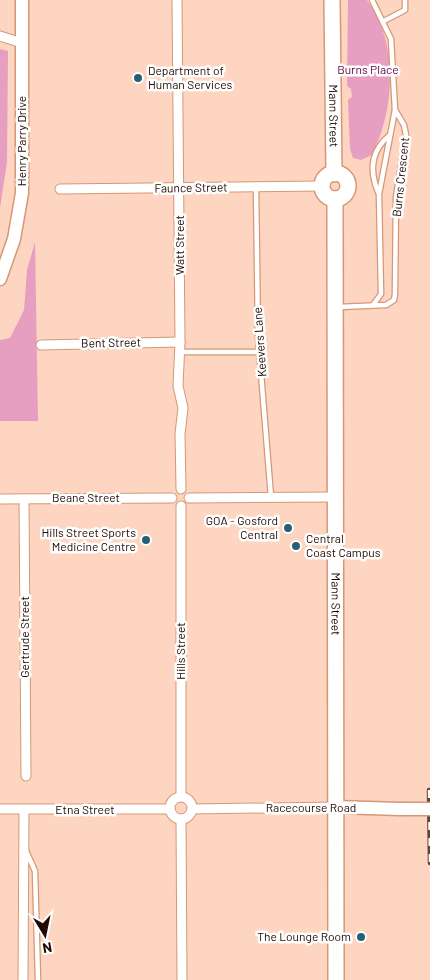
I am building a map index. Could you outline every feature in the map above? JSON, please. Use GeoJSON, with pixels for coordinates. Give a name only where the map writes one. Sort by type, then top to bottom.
{"type":"FeatureCollection","features":[{"type":"Feature","properties":{"kind":"main road","name":"Henry Parry Drive"},"geometry":{"type":"LineString","coordinates":[[0,279],[14,239],[22,193],[22,0]]}},
{"type":"Feature","properties":{"kind":"main road","name":"Mann Street"},"geometry":{"type":"LineString","coordinates":[[332,0],[334,174],[346,178],[348,186],[346,194],[336,199],[336,980]]}},
{"type":"Feature","properties":{"kind":"main road"},"geometry":{"type":"LineString","coordinates":[[334,174],[325,179],[322,186],[328,196],[336,199]]}},
{"type":"Feature","properties":{"kind":"main road","name":"Racecourse Road"},"geometry":{"type":"LineString","coordinates":[[336,807],[430,809]]}},
{"type":"Feature","properties":{"kind":"street","name":"Watt Street"},"geometry":{"type":"LineString","coordinates":[[177,0],[180,188],[180,352],[178,386],[183,408],[180,434],[181,489]]}},
{"type":"Feature","properties":{"kind":"street"},"geometry":{"type":"LineString","coordinates":[[0,36],[22,42]]}},
{"type":"Feature","properties":{"kind":"street","name":"Faunce Street"},"geometry":{"type":"LineString","coordinates":[[60,190],[322,186]]}},
{"type":"Feature","properties":{"kind":"street","name":"Bent Street"},"geometry":{"type":"LineString","coordinates":[[41,344],[180,342]]}},
{"type":"Feature","properties":{"kind":"street"},"geometry":{"type":"LineString","coordinates":[[181,489],[188,493],[189,498],[188,503],[181,506],[174,503],[172,498],[176,491],[181,489]]}},
{"type":"Feature","properties":{"kind":"street"},"geometry":{"type":"LineString","coordinates":[[189,498],[336,497]]}},
{"type":"Feature","properties":{"kind":"street","name":"Beane Street"},"geometry":{"type":"LineString","coordinates":[[0,499],[172,498]]}},
{"type":"Feature","properties":{"kind":"street","name":"Gertrude Street"},"geometry":{"type":"LineString","coordinates":[[24,499],[26,776]]}},
{"type":"Feature","properties":{"kind":"street","name":"Hills Street"},"geometry":{"type":"LineString","coordinates":[[181,506],[181,796]]}},
{"type":"Feature","properties":{"kind":"street"},"geometry":{"type":"LineString","coordinates":[[181,796],[191,802],[192,809],[187,817],[181,819],[175,817],[170,809],[172,800],[181,796]]}},
{"type":"Feature","properties":{"kind":"street","name":"Racecourse Road"},"geometry":{"type":"LineString","coordinates":[[192,809],[336,807]]}},
{"type":"Feature","properties":{"kind":"street","name":"Etna Street"},"geometry":{"type":"LineString","coordinates":[[0,809],[170,809]]}},
{"type":"Feature","properties":{"kind":"street"},"geometry":{"type":"LineString","coordinates":[[23,980],[24,810]]}},
{"type":"Feature","properties":{"kind":"street"},"geometry":{"type":"LineString","coordinates":[[181,819],[182,980]]}},
{"type":"Feature","properties":{"kind":"lane","name":"Burns Crescent"},"geometry":{"type":"LineString","coordinates":[[335,307],[389,304],[395,296],[396,197],[406,139],[404,125],[395,110],[392,45],[384,21],[372,0]]}},
{"type":"Feature","properties":{"kind":"lane"},"geometry":{"type":"LineString","coordinates":[[384,21],[405,10],[405,0]]}},
{"type":"Feature","properties":{"kind":"lane"},"geometry":{"type":"LineString","coordinates":[[371,306],[378,300],[381,291],[379,194],[395,110]]}},
{"type":"Feature","properties":{"kind":"lane"},"geometry":{"type":"LineString","coordinates":[[379,194],[374,178],[373,160],[381,143],[390,135]]}},
{"type":"Feature","properties":{"kind":"lane","name":"Keevers Lane"},"geometry":{"type":"LineString","coordinates":[[256,187],[258,336],[261,352],[271,497]]}},
{"type":"Feature","properties":{"kind":"lane"},"geometry":{"type":"LineString","coordinates":[[180,352],[261,352]]}},
{"type":"Feature","properties":{"kind":"lane"},"geometry":{"type":"LineString","coordinates":[[24,848],[35,871],[38,980]]}},
{"type":"Feature","properties":{"kind":"green space","name":"Burns Place"},"geometry":{"type":"Polygon","coordinates":[[[348,0],[367,0],[385,36],[389,56],[389,97],[380,137],[372,155],[361,160],[353,158],[350,149],[348,100],[352,97],[351,89],[347,86],[348,0]]]}},
{"type":"Feature","properties":{"kind":"green space"},"geometry":{"type":"Polygon","coordinates":[[[0,49],[8,51],[7,162],[0,208],[0,49]]]}},
{"type":"Feature","properties":{"kind":"green space"},"geometry":{"type":"Polygon","coordinates":[[[35,242],[38,421],[0,421],[0,340],[10,338],[24,310],[27,270],[35,242]]]}},
{"type":"Feature","properties":{"kind":"railway"},"geometry":{"type":"LineString","coordinates":[[429,790],[430,863]]}},
{"type":"Feature","properties":{"kind":"place","name":"Department of Human Services"},"geometry":{"type":"Point","coordinates":[138,78]}},
{"type":"Feature","properties":{"kind":"place","name":"GOA - Gosford Central"},"geometry":{"type":"Point","coordinates":[288,528]}},
{"type":"Feature","properties":{"kind":"place","name":"Hills Street Sports Medicine Centre"},"geometry":{"type":"Point","coordinates":[146,540]}},
{"type":"Feature","properties":{"kind":"place","name":"Central Coast Campus"},"geometry":{"type":"Point","coordinates":[296,546]}},
{"type":"Feature","properties":{"kind":"place","name":"The Lounge Room"},"geometry":{"type":"Point","coordinates":[361,937]}}]}
